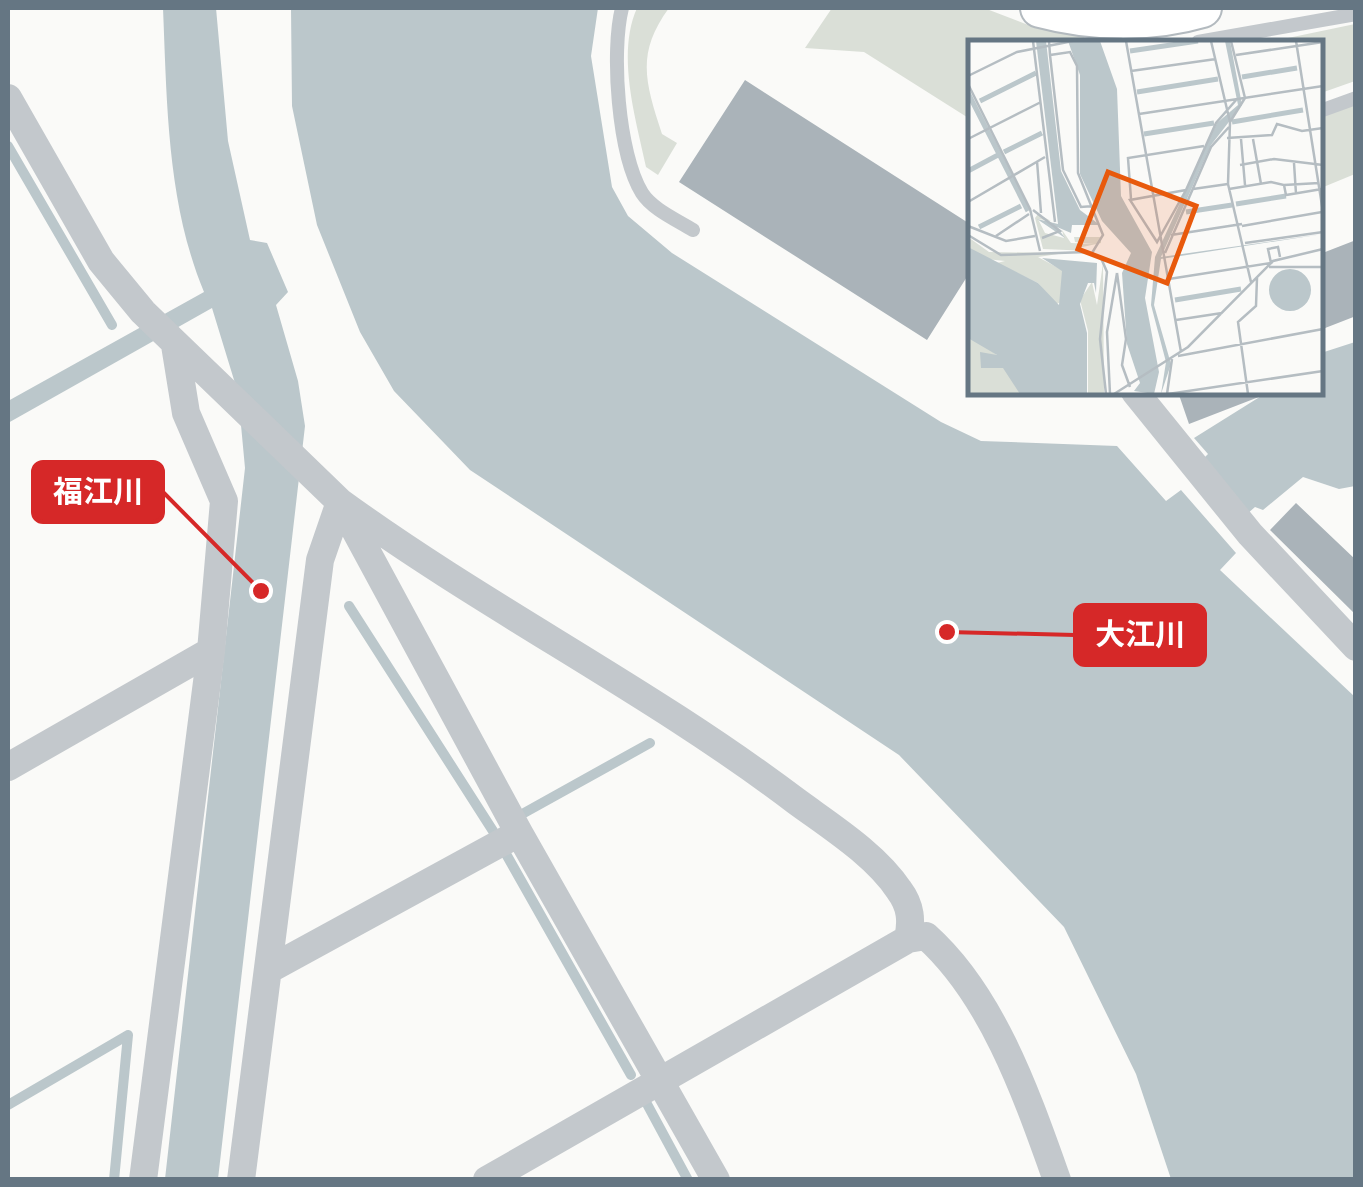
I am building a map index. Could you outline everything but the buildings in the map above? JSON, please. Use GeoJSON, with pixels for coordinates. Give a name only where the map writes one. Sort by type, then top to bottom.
{"type":"FeatureCollection","features":[{"type":"Feature","properties":{"kind":"main road"},"geometry":{"type":"LineString","coordinates":[[1040,8],[1140,31],[1202,8]]}},
{"type":"Feature","properties":{"kind":"street"},"geometry":{"type":"LineString","coordinates":[[8,98],[102,261],[143,312],[340,502],[429,566],[734,753],[843,836],[899,890],[913,919],[908,939]]}},
{"type":"Feature","properties":{"kind":"street"},"geometry":{"type":"LineString","coordinates":[[143,1180],[211,651],[224,501],[186,413],[172,341]]}},
{"type":"Feature","properties":{"kind":"street"},"geometry":{"type":"LineString","coordinates":[[1138,395],[1250,534],[1356,647]]}},
{"type":"Feature","properties":{"kind":"street"},"geometry":{"type":"LineString","coordinates":[[340,502],[507,839],[658,1079],[716,1180]]}},
{"type":"Feature","properties":{"kind":"street"},"geometry":{"type":"LineString","coordinates":[[241,1180],[320,560],[340,502]]}},
{"type":"Feature","properties":{"kind":"street"},"geometry":{"type":"LineString","coordinates":[[8,767],[211,651]]}},
{"type":"Feature","properties":{"kind":"street"},"geometry":{"type":"LineString","coordinates":[[270,969],[507,839]]}},
{"type":"Feature","properties":{"kind":"street"},"geometry":{"type":"LineString","coordinates":[[487,1180],[908,939],[926,936],[952,959],[1001,1043],[1057,1180]]}},
{"type":"Feature","properties":{"kind":"lane"},"geometry":{"type":"LineString","coordinates":[[622,8],[616,33],[629,155],[649,202],[692,230]]}},
{"type":"Feature","properties":{"kind":"lane"},"geometry":{"type":"LineString","coordinates":[[1209,40],[1356,14]]}},
{"type":"Feature","properties":{"kind":"lane"},"geometry":{"type":"LineString","coordinates":[[1323,110],[1356,98]]}},
{"type":"Feature","properties":{"kind":"shaded area"},"geometry":{"type":"Polygon","coordinates":[[[163,8],[216,8],[228,141],[250,240],[267,243],[288,292],[276,305],[298,381],[305,426],[218,1179],[165,1179],[245,468],[238,393],[212,308],[8,423],[8,401],[204,292],[176,188],[163,8]]]}},
{"type":"Feature","properties":{"kind":"shaded area"},"geometry":{"type":"Polygon","coordinates":[[[291,8],[598,8],[591,56],[612,187],[628,216],[672,253],[941,422],[981,441],[1117,446],[1166,501],[1181,490],[1236,553],[1220,570],[1355,697],[1355,1179],[1171,1179],[1136,1074],[1064,927],[899,755],[470,470],[394,391],[360,332],[317,225],[292,106],[291,8]]]}},
{"type":"Feature","properties":{"kind":"shaded area"},"geometry":{"type":"Polygon","coordinates":[[[637,8],[669,8],[652,39],[647,68],[662,134],[677,143],[658,175],[646,167],[630,87],[628,46],[637,8]]]}},
{"type":"Feature","properties":{"kind":"shaded area"},"geometry":{"type":"Polygon","coordinates":[[[832,8],[984,8],[1036,28],[1084,36],[1085,40],[968,40],[968,118],[864,52],[805,48],[832,8]]]}},
{"type":"Feature","properties":{"kind":"shaded area"},"geometry":{"type":"Polygon","coordinates":[[[1355,24],[1355,81],[1323,92],[1323,40],[1279,40],[1355,24]]]}},
{"type":"Feature","properties":{"kind":"shaded area"},"geometry":{"type":"Polygon","coordinates":[[[1355,105],[1355,174],[1323,187],[1323,116],[1355,105]]]}},
{"type":"Feature","properties":{"kind":"shaded area"},"geometry":{"type":"Polygon","coordinates":[[[1355,342],[1355,486],[1339,489],[1303,477],[1263,510],[1255,507],[1247,514],[1200,462],[1208,454],[1194,438],[1263,395],[1323,395],[1323,352],[1355,342]]]}},
{"type":"Feature","properties":{"kind":"waterway"},"geometry":{"type":"LineString","coordinates":[[8,146],[112,325]]}},
{"type":"Feature","properties":{"kind":"waterway"},"geometry":{"type":"LineString","coordinates":[[349,606],[493,831],[631,1075]]}},
{"type":"Feature","properties":{"kind":"waterway"},"geometry":{"type":"LineString","coordinates":[[524,813],[650,743]]}},
{"type":"Feature","properties":{"kind":"waterway"},"geometry":{"type":"LineString","coordinates":[[8,1105],[128,1035]]}},
{"type":"Feature","properties":{"kind":"waterway"},"geometry":{"type":"LineString","coordinates":[[114,1180],[128,1035]]}},
{"type":"Feature","properties":{"kind":"waterway"},"geometry":{"type":"LineString","coordinates":[[647,1104],[688,1180]]}},
{"type":"Feature","properties":{"kind":"place","name":"福江川"},"geometry":{"type":"Point","coordinates":[261,591]}},
{"type":"Feature","properties":{"kind":"place","name":"大江川"},"geometry":{"type":"Point","coordinates":[947,632]}}]}
